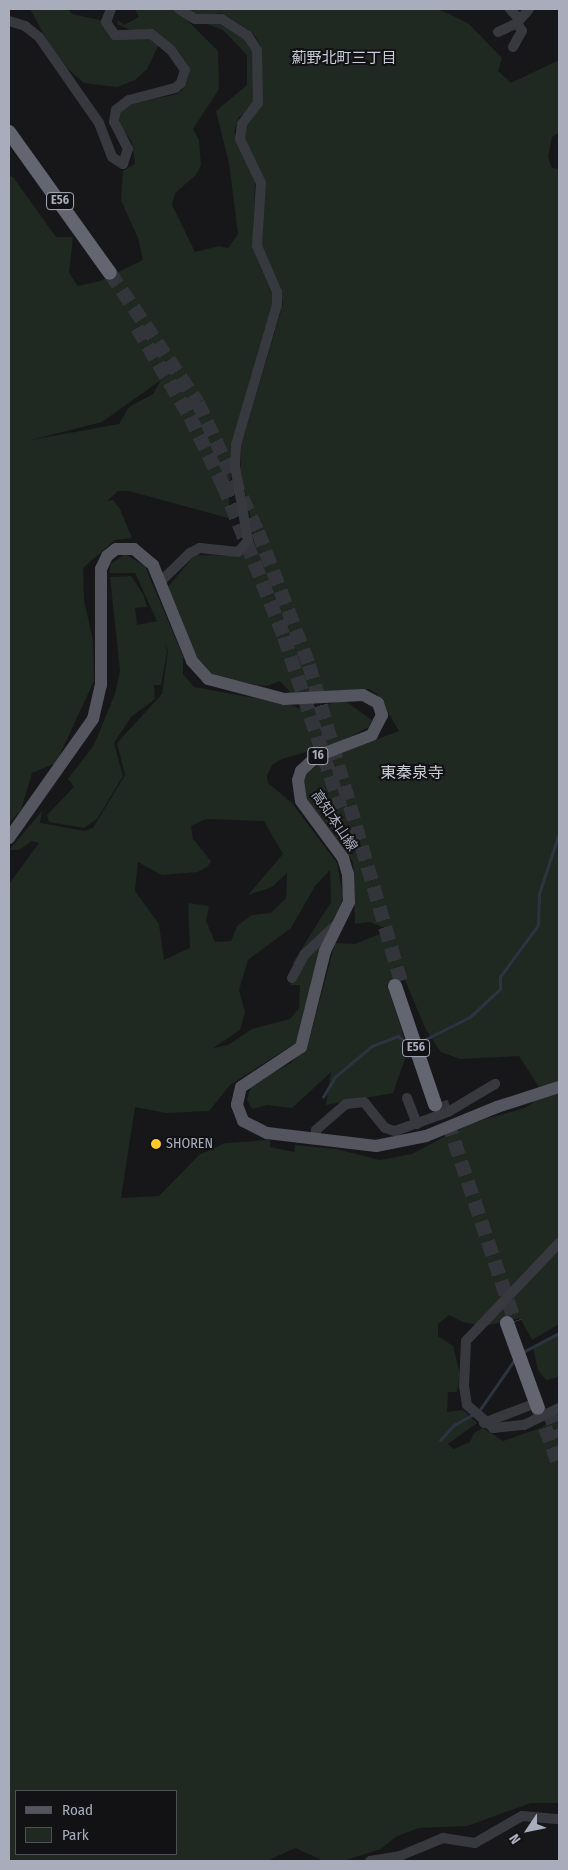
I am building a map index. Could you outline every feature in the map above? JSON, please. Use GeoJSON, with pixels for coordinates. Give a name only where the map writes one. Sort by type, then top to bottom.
{"type":"FeatureCollection","features":[{"type":"Feature","properties":{"kind":"highway","name":"E56"},"geometry":{"type":"LineString","coordinates":[[9,132],[107,274],[9,142]]}},
{"type":"Feature","properties":{"kind":"highway","name":"E56"},"geometry":{"type":"LineString","coordinates":[[401,992],[437,1099]]}},
{"type":"Feature","properties":{"kind":"highway"},"geometry":{"type":"LineString","coordinates":[[511,1322],[543,1407]]}},
{"type":"Feature","properties":{"kind":"main road","name":"高知本山線"},"geometry":{"type":"LineString","coordinates":[[9,838],[92,719],[101,684],[100,583],[105,559],[116,549],[134,549],[149,560],[192,660],[208,679],[284,698],[363,695],[372,698],[381,709],[381,724],[372,735],[317,756],[307,762],[298,780],[301,801],[346,867],[350,893],[343,919],[325,951],[300,1047],[290,1058],[247,1081],[237,1105],[243,1121],[254,1130],[376,1146],[408,1142],[559,1087]]}},
{"type":"Feature","properties":{"kind":"street"},"geometry":{"type":"LineString","coordinates":[[9,21],[39,37],[99,122],[112,157],[124,164],[128,149],[114,122],[116,110],[129,100],[174,88],[182,83],[185,70],[171,50],[151,34],[116,35],[106,22],[112,9]]}},
{"type":"Feature","properties":{"kind":"street"},"geometry":{"type":"LineString","coordinates":[[160,582],[190,553],[200,548],[238,552],[248,541],[235,466],[236,445],[277,305],[277,292],[257,246],[261,183],[240,139],[242,124],[258,103],[257,50],[248,36],[222,19],[195,19],[179,9]]}},
{"type":"Feature","properties":{"kind":"street"},"geometry":{"type":"LineString","coordinates":[[510,9],[530,40]]}},
{"type":"Feature","properties":{"kind":"street"},"geometry":{"type":"LineString","coordinates":[[513,47],[519,24],[529,9]]}},
{"type":"Feature","properties":{"kind":"street"},"geometry":{"type":"LineString","coordinates":[[498,32],[519,24]]}},
{"type":"Feature","properties":{"kind":"street"},"geometry":{"type":"LineString","coordinates":[[292,978],[304,955],[332,924],[343,919]]}},
{"type":"Feature","properties":{"kind":"street"},"geometry":{"type":"LineString","coordinates":[[315,1139],[316,1130],[346,1104],[364,1102],[380,1124],[392,1130],[417,1124],[448,1112],[495,1084]]}},
{"type":"Feature","properties":{"kind":"street"},"geometry":{"type":"LineString","coordinates":[[407,1098],[417,1124]]}},
{"type":"Feature","properties":{"kind":"street"},"geometry":{"type":"LineString","coordinates":[[543,1407],[524,1425],[497,1429],[482,1420],[467,1406],[466,1341],[559,1243]]}},
{"type":"Feature","properties":{"kind":"street"},"geometry":{"type":"LineString","coordinates":[[482,1420],[543,1407]]}},
{"type":"Feature","properties":{"kind":"street"},"geometry":{"type":"LineString","coordinates":[[370,1861],[400,1856],[443,1838],[475,1843],[522,1816],[559,1819]]}},
{"type":"Feature","properties":{"kind":"green space"},"geometry":{"type":"Polygon","coordinates":[[[30,9],[68,9],[72,14],[100,20],[116,39],[147,36],[159,44],[147,69],[135,80],[117,87],[84,83],[59,61],[30,9]]]}},
{"type":"Feature","properties":{"kind":"green space"},"geometry":{"type":"Polygon","coordinates":[[[135,9],[176,9],[218,51],[219,89],[193,129],[199,140],[201,165],[196,175],[175,193],[172,205],[195,252],[219,246],[228,248],[238,234],[229,163],[216,111],[247,85],[247,55],[223,30],[204,23],[222,24],[244,38],[254,52],[255,98],[249,111],[239,117],[234,132],[255,177],[253,249],[272,294],[273,315],[233,439],[228,518],[129,491],[118,491],[107,501],[113,500],[120,509],[132,538],[115,540],[83,568],[84,600],[93,641],[94,681],[56,763],[32,773],[21,810],[9,823],[9,176],[13,177],[56,237],[73,237],[69,273],[78,286],[100,281],[143,260],[138,238],[121,200],[123,171],[135,164],[132,142],[120,125],[120,112],[131,104],[177,94],[186,86],[190,70],[179,52],[156,32],[130,30],[117,24],[118,20],[124,25],[139,17],[135,9]],[[161,380],[102,422],[31,440],[119,424],[129,407],[153,394],[161,380]]]}},
{"type":"Feature","properties":{"kind":"green space"},"geometry":{"type":"Polygon","coordinates":[[[186,9],[438,9],[468,23],[502,58],[498,71],[511,83],[559,60],[559,133],[552,137],[548,157],[552,168],[559,169],[559,1324],[532,1340],[520,1318],[484,1326],[463,1322],[449,1315],[438,1324],[438,1336],[453,1346],[460,1374],[457,1392],[448,1392],[447,1412],[463,1410],[477,1423],[448,1444],[453,1449],[470,1442],[474,1433],[483,1428],[503,1441],[543,1427],[559,1414],[559,1803],[531,1803],[467,1826],[419,1828],[397,1836],[381,1849],[343,1861],[324,1861],[295,1848],[267,1861],[9,1861],[9,884],[39,843],[32,841],[19,850],[9,850],[42,811],[40,823],[85,831],[93,828],[125,775],[117,743],[162,694],[168,651],[165,643],[167,652],[161,685],[154,685],[155,699],[131,717],[114,743],[123,776],[97,819],[84,828],[49,822],[47,815],[74,787],[68,779],[94,745],[115,694],[120,671],[110,577],[131,576],[143,594],[147,607],[135,608],[137,625],[157,621],[135,573],[109,573],[111,564],[125,554],[145,566],[183,656],[183,674],[194,687],[288,704],[304,710],[344,700],[372,720],[369,727],[338,743],[282,759],[272,765],[267,776],[268,783],[292,803],[337,863],[343,896],[338,914],[296,965],[292,964],[331,902],[330,870],[315,886],[291,928],[248,960],[239,990],[245,1012],[240,1030],[213,1048],[228,1045],[252,1029],[290,1019],[299,1008],[300,985],[290,985],[304,959],[331,929],[297,1042],[230,1085],[209,1111],[166,1113],[135,1107],[121,1198],[159,1196],[199,1155],[225,1143],[270,1140],[270,1147],[294,1152],[295,1145],[336,1149],[380,1160],[412,1154],[468,1124],[525,1108],[544,1095],[519,1056],[460,1059],[441,1052],[426,1030],[405,980],[387,985],[404,1037],[405,1059],[393,1093],[326,1105],[331,1072],[292,1108],[267,1105],[252,1109],[247,1100],[251,1085],[291,1063],[307,1047],[335,943],[355,944],[390,930],[370,922],[355,924],[353,862],[303,794],[304,777],[324,759],[399,731],[377,694],[369,689],[291,693],[280,681],[267,686],[251,684],[220,678],[207,671],[196,656],[168,587],[195,555],[241,556],[255,540],[241,473],[241,445],[283,304],[280,286],[263,257],[260,235],[264,180],[245,138],[246,128],[262,100],[261,46],[253,33],[222,13],[198,16],[186,9]],[[206,819],[191,826],[193,839],[211,861],[208,866],[198,872],[162,875],[138,862],[135,891],[159,924],[164,960],[190,948],[188,903],[209,906],[206,921],[215,942],[231,941],[237,926],[252,915],[271,913],[286,898],[287,873],[272,887],[248,895],[283,854],[264,821],[206,819]]]}},
{"type":"Feature","properties":{"kind":"green space"},"geometry":{"type":"Polygon","coordinates":[[[559,1334],[559,1377],[546,1380],[538,1370],[533,1347],[559,1334]]]}},
{"type":"Feature","properties":{"kind":"waterway"},"geometry":{"type":"LineString","coordinates":[[418,1043],[470,1017],[500,989],[500,977],[538,925],[539,894],[559,833]]}},
{"type":"Feature","properties":{"kind":"waterway"},"geometry":{"type":"LineString","coordinates":[[323,1097],[335,1077],[372,1046],[398,1036],[408,1044]]}},
{"type":"Feature","properties":{"kind":"waterway"},"geometry":{"type":"LineString","coordinates":[[523,1352],[559,1333]]}},
{"type":"Feature","properties":{"kind":"waterway"},"geometry":{"type":"LineString","coordinates":[[479,1411],[515,1359]]}},
{"type":"Feature","properties":{"kind":"waterway"},"geometry":{"type":"LineString","coordinates":[[440,1440],[454,1425],[474,1414]]}},
{"type":"Feature","properties":{"kind":"tunnel"},"geometry":{"type":"LineString","coordinates":[[110,273],[198,403],[258,532],[309,665],[402,985]]}},
{"type":"Feature","properties":{"kind":"tunnel"},"geometry":{"type":"LineString","coordinates":[[137,328],[190,417],[223,485],[284,637],[341,808]]}},
{"type":"Feature","properties":{"kind":"tunnel"},"geometry":{"type":"LineString","coordinates":[[441,1102],[515,1322]]}},
{"type":"Feature","properties":{"kind":"tunnel"},"geometry":{"type":"LineString","coordinates":[[538,1408],[559,1466]]}},
{"type":"Feature","properties":{"kind":"tunnel"},"geometry":{"type":"LineString","coordinates":[[548,1410],[559,1437]]}},
{"type":"Feature","properties":{"kind":"place","name":"SHOREN"},"geometry":{"type":"Point","coordinates":[156,1144]}},
{"type":"Feature","properties":{"kind":"district","name":"薊野北町三丁目"},"geometry":{"type":"Point","coordinates":[344,59]}},
{"type":"Feature","properties":{"kind":"district","name":"東秦泉寺"},"geometry":{"type":"Point","coordinates":[412,773]}}]}
